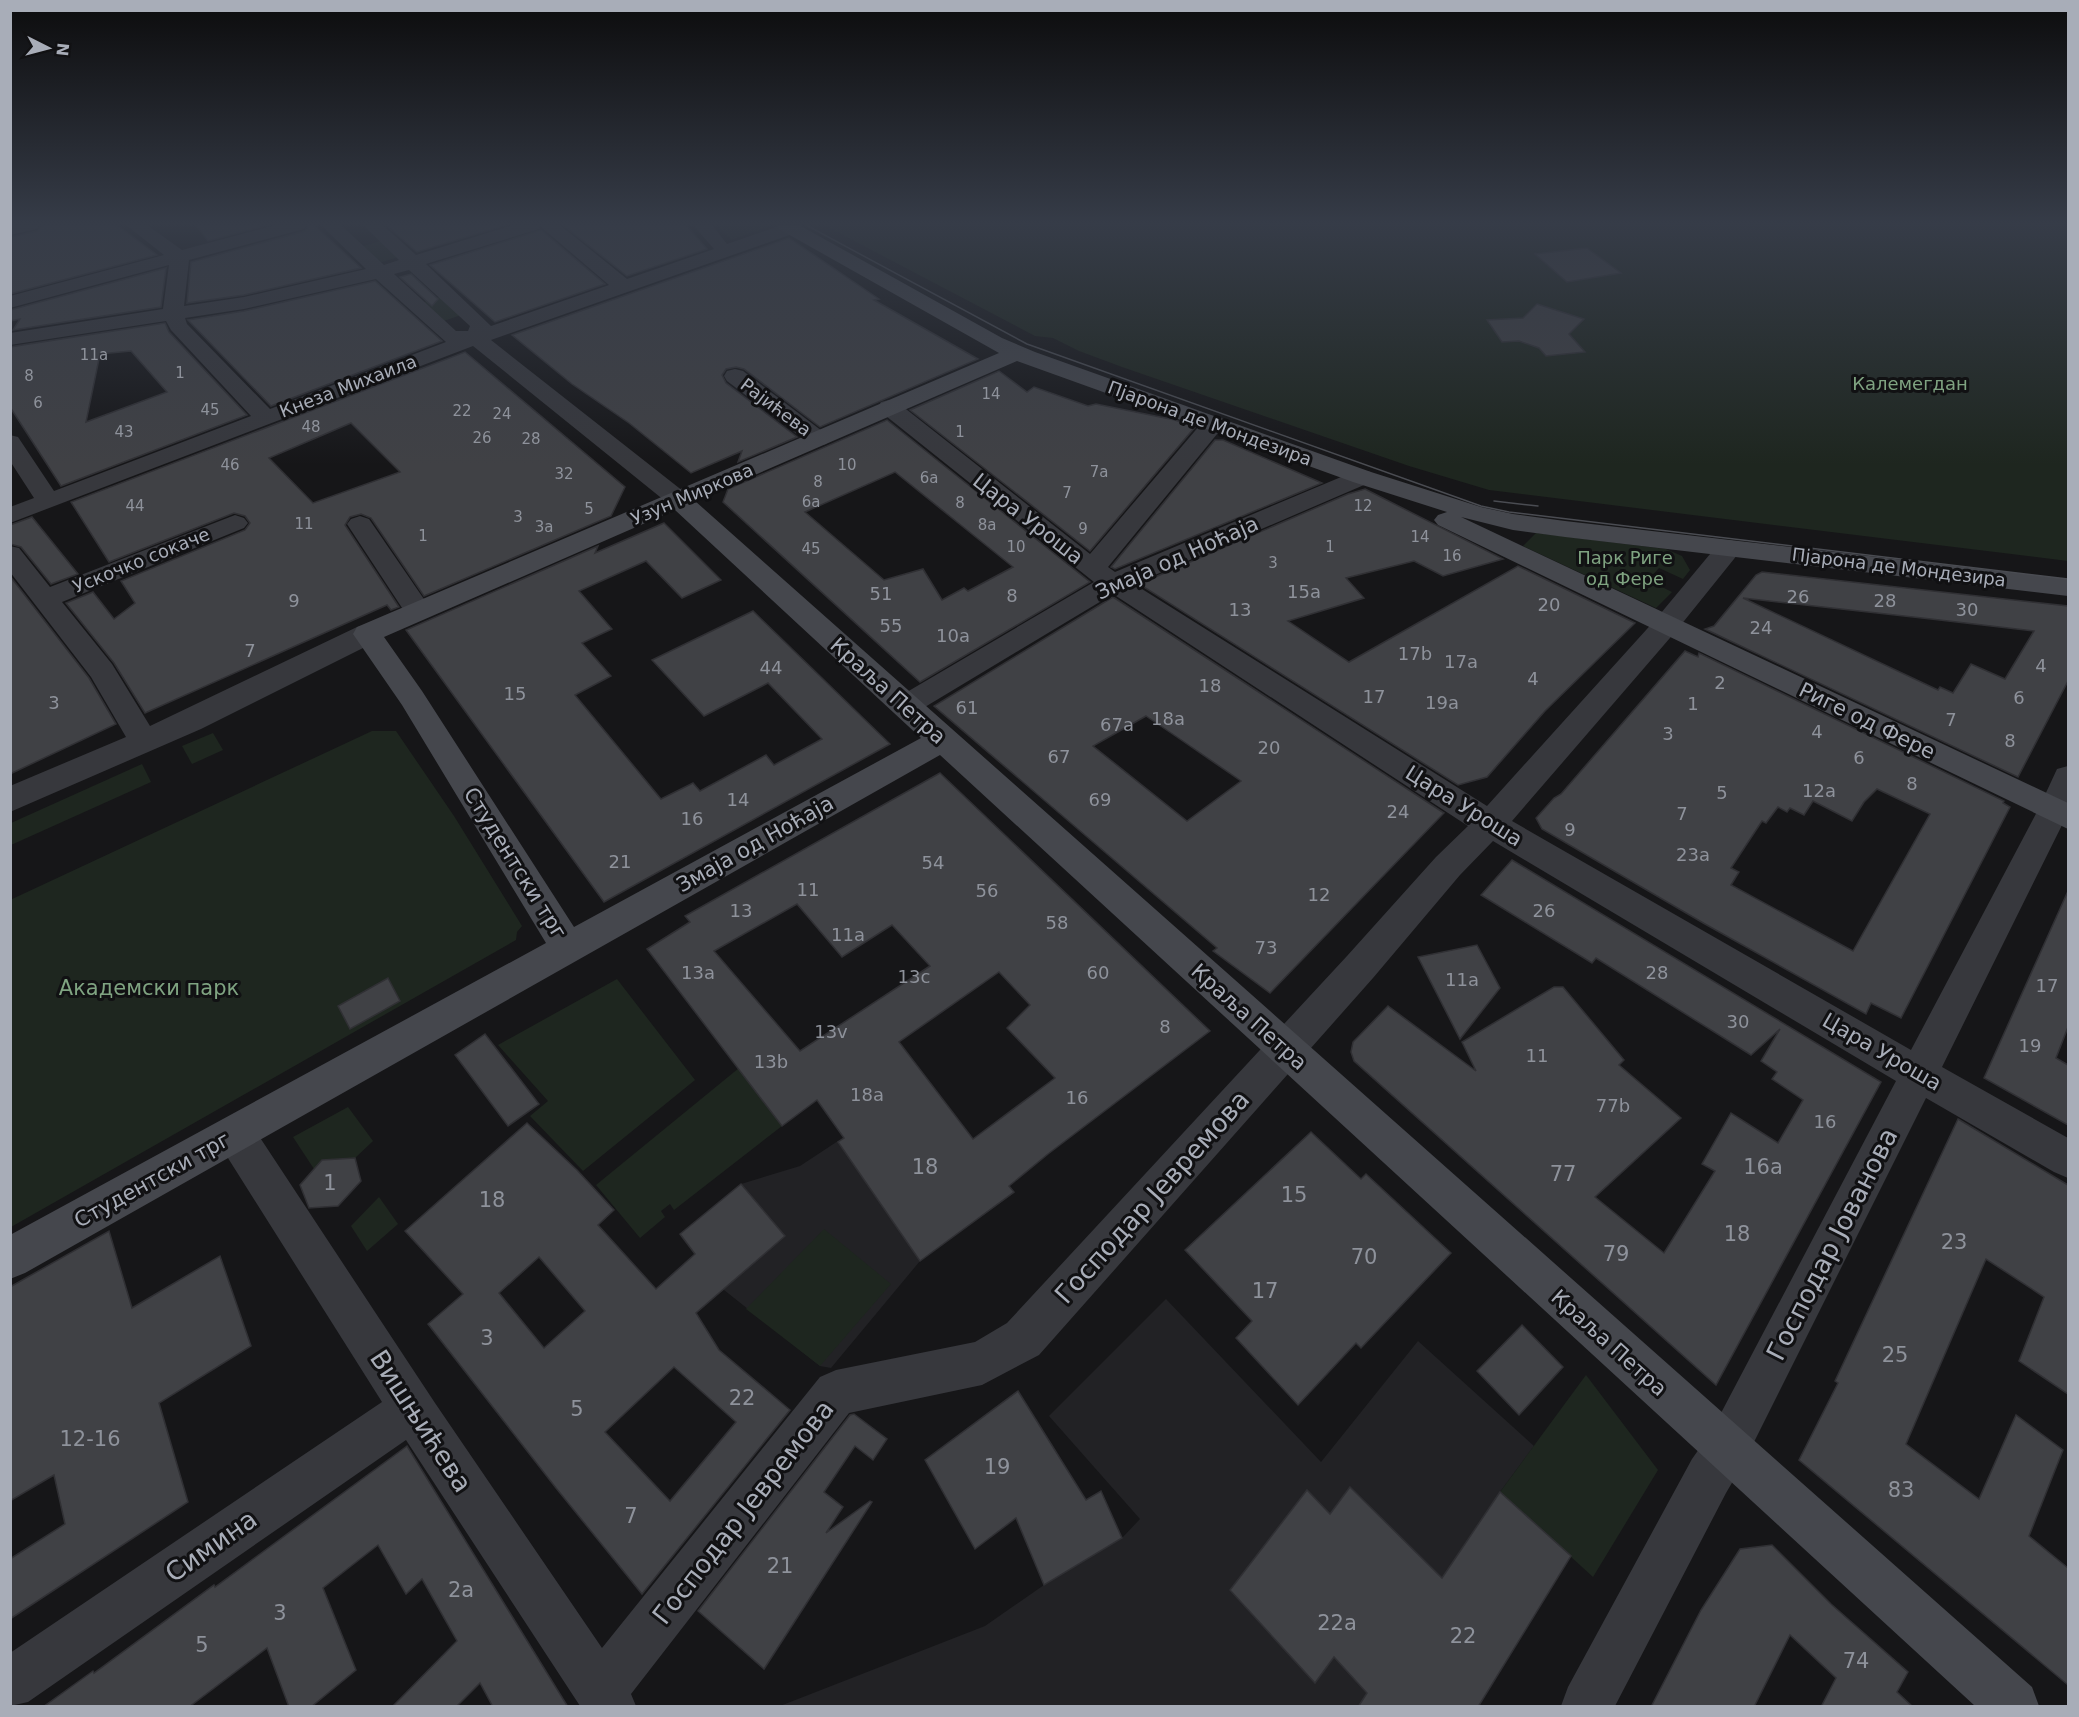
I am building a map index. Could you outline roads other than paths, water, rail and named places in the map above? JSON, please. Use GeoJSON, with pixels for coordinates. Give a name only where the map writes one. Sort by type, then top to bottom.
{"type":"FeatureCollection","features":[{"type":"Feature","properties":{"kind":"street"},"geometry":{"type":"LineString","coordinates":[[174,305],[173,314],[178,326],[266,418]]}},
{"type":"Feature","properties":{"kind":"street"},"geometry":{"type":"LineString","coordinates":[[10,339],[230,305]]}},
{"type":"Feature","properties":{"kind":"street"},"geometry":{"type":"LineString","coordinates":[[416,305],[450,337],[476,338],[481,325],[460,305]]}},
{"type":"Feature","properties":{"kind":"street","name":"Кнеза Михаила"},"geometry":{"type":"LineString","coordinates":[[10,516],[567,305]]}},
{"type":"Feature","properties":{"kind":"street","name":"Пјарона де Мондезира"},"geometry":{"type":"LineString","coordinates":[[927,305],[994,343],[1017,352],[1362,477],[1513,522],[2068,587]]}},
{"type":"Feature","properties":{"kind":"street","name":"Краља Петра"},"geometry":{"type":"LineString","coordinates":[[476,338],[679,500],[2013,1707]]}},
{"type":"Feature","properties":{"kind":"street","name":"Узун Миркова"},"geometry":{"type":"LineString","coordinates":[[367,634],[1017,352]]}},
{"type":"Feature","properties":{"kind":"street","name":"Рајићева"},"geometry":{"type":"LineString","coordinates":[[735,376],[818,439]]}},
{"type":"Feature","properties":{"kind":"street","name":"Цара Уроша"},"geometry":{"type":"LineString","coordinates":[[889,407],[1103,576],[1490,824],[2068,1159]]}},
{"type":"Feature","properties":{"kind":"street"},"geometry":{"type":"LineString","coordinates":[[1103,576],[1214,423]]}},
{"type":"Feature","properties":{"kind":"street"},"geometry":{"type":"LineString","coordinates":[[10,442],[48,501]]}},
{"type":"Feature","properties":{"kind":"street","name":"Змаја од Ноћаја"},"geometry":{"type":"LineString","coordinates":[[905,706],[1103,576],[1362,477]]}},
{"type":"Feature","properties":{"kind":"street","name":"Пјарона де Мондезира"},"geometry":{"type":"LineString","coordinates":[[1404,491],[1429,512],[1666,625]]}},
{"type":"Feature","properties":{"kind":"street","name":"Ускочко сокаче"},"geometry":{"type":"LineString","coordinates":[[47,598],[235,523]]}},
{"type":"Feature","properties":{"kind":"street"},"geometry":{"type":"LineString","coordinates":[[360,524],[418,611]]}},
{"type":"Feature","properties":{"kind":"street"},"geometry":{"type":"LineString","coordinates":[[1666,625],[1730,548]]}},
{"type":"Feature","properties":{"kind":"street"},"geometry":{"type":"LineString","coordinates":[[10,554],[47,598],[102,671],[144,742]]}},
{"type":"Feature","properties":{"kind":"street","name":"Риге од Фере"},"geometry":{"type":"LineString","coordinates":[[1666,625],[2064,801]]}},
{"type":"Feature","properties":{"kind":"street","name":"Господар Јевремова"},"geometry":{"type":"LineString","coordinates":[[605,1699],[836,1393],[982,1363],[1023,1339],[1448,866],[1490,824],[1666,625]]}},
{"type":"Feature","properties":{"kind":"street"},"geometry":{"type":"LineString","coordinates":[[10,800],[238,699],[367,634]]}},
{"type":"Feature","properties":{"kind":"street","name":"Студентски трг"},"geometry":{"type":"LineString","coordinates":[[10,1258],[568,948],[412,699],[367,634]]}},
{"type":"Feature","properties":{"kind":"street","name":"Змаја од Ноћаја"},"geometry":{"type":"LineString","coordinates":[[568,948],[942,740]]}},
{"type":"Feature","properties":{"kind":"street","name":"Господар Јованова"},"geometry":{"type":"LineString","coordinates":[[1587,1707],[1709,1476],[1727,1448],[2064,801]]}},
{"type":"Feature","properties":{"kind":"street","name":"Вишњићева"},"geometry":{"type":"LineString","coordinates":[[235,1134],[412,1408],[605,1699]]}},
{"type":"Feature","properties":{"kind":"street","name":"Симина"},"geometry":{"type":"LineString","coordinates":[[10,1684],[412,1408]]}},
{"type":"Feature","properties":{"kind":"tram line"},"geometry":{"type":"LineString","coordinates":[[955,305],[1027,344],[1481,506],[1509,512],[2068,579]]}},
{"type":"Feature","properties":{"kind":"tram line"},"geometry":{"type":"LineString","coordinates":[[1494,501],[1538,506]]}},
{"type":"Feature","properties":{"kind":"park label","name":"Калемегдан"},"geometry":{"type":"Point","coordinates":[1910,383]}},
{"type":"Feature","properties":{"kind":"park label","name":"Парк Риге од Фере"},"geometry":{"type":"Point","coordinates":[1625,567]}},
{"type":"Feature","properties":{"kind":"park label","name":"Академски парк"},"geometry":{"type":"Point","coordinates":[149,988]}}]}
